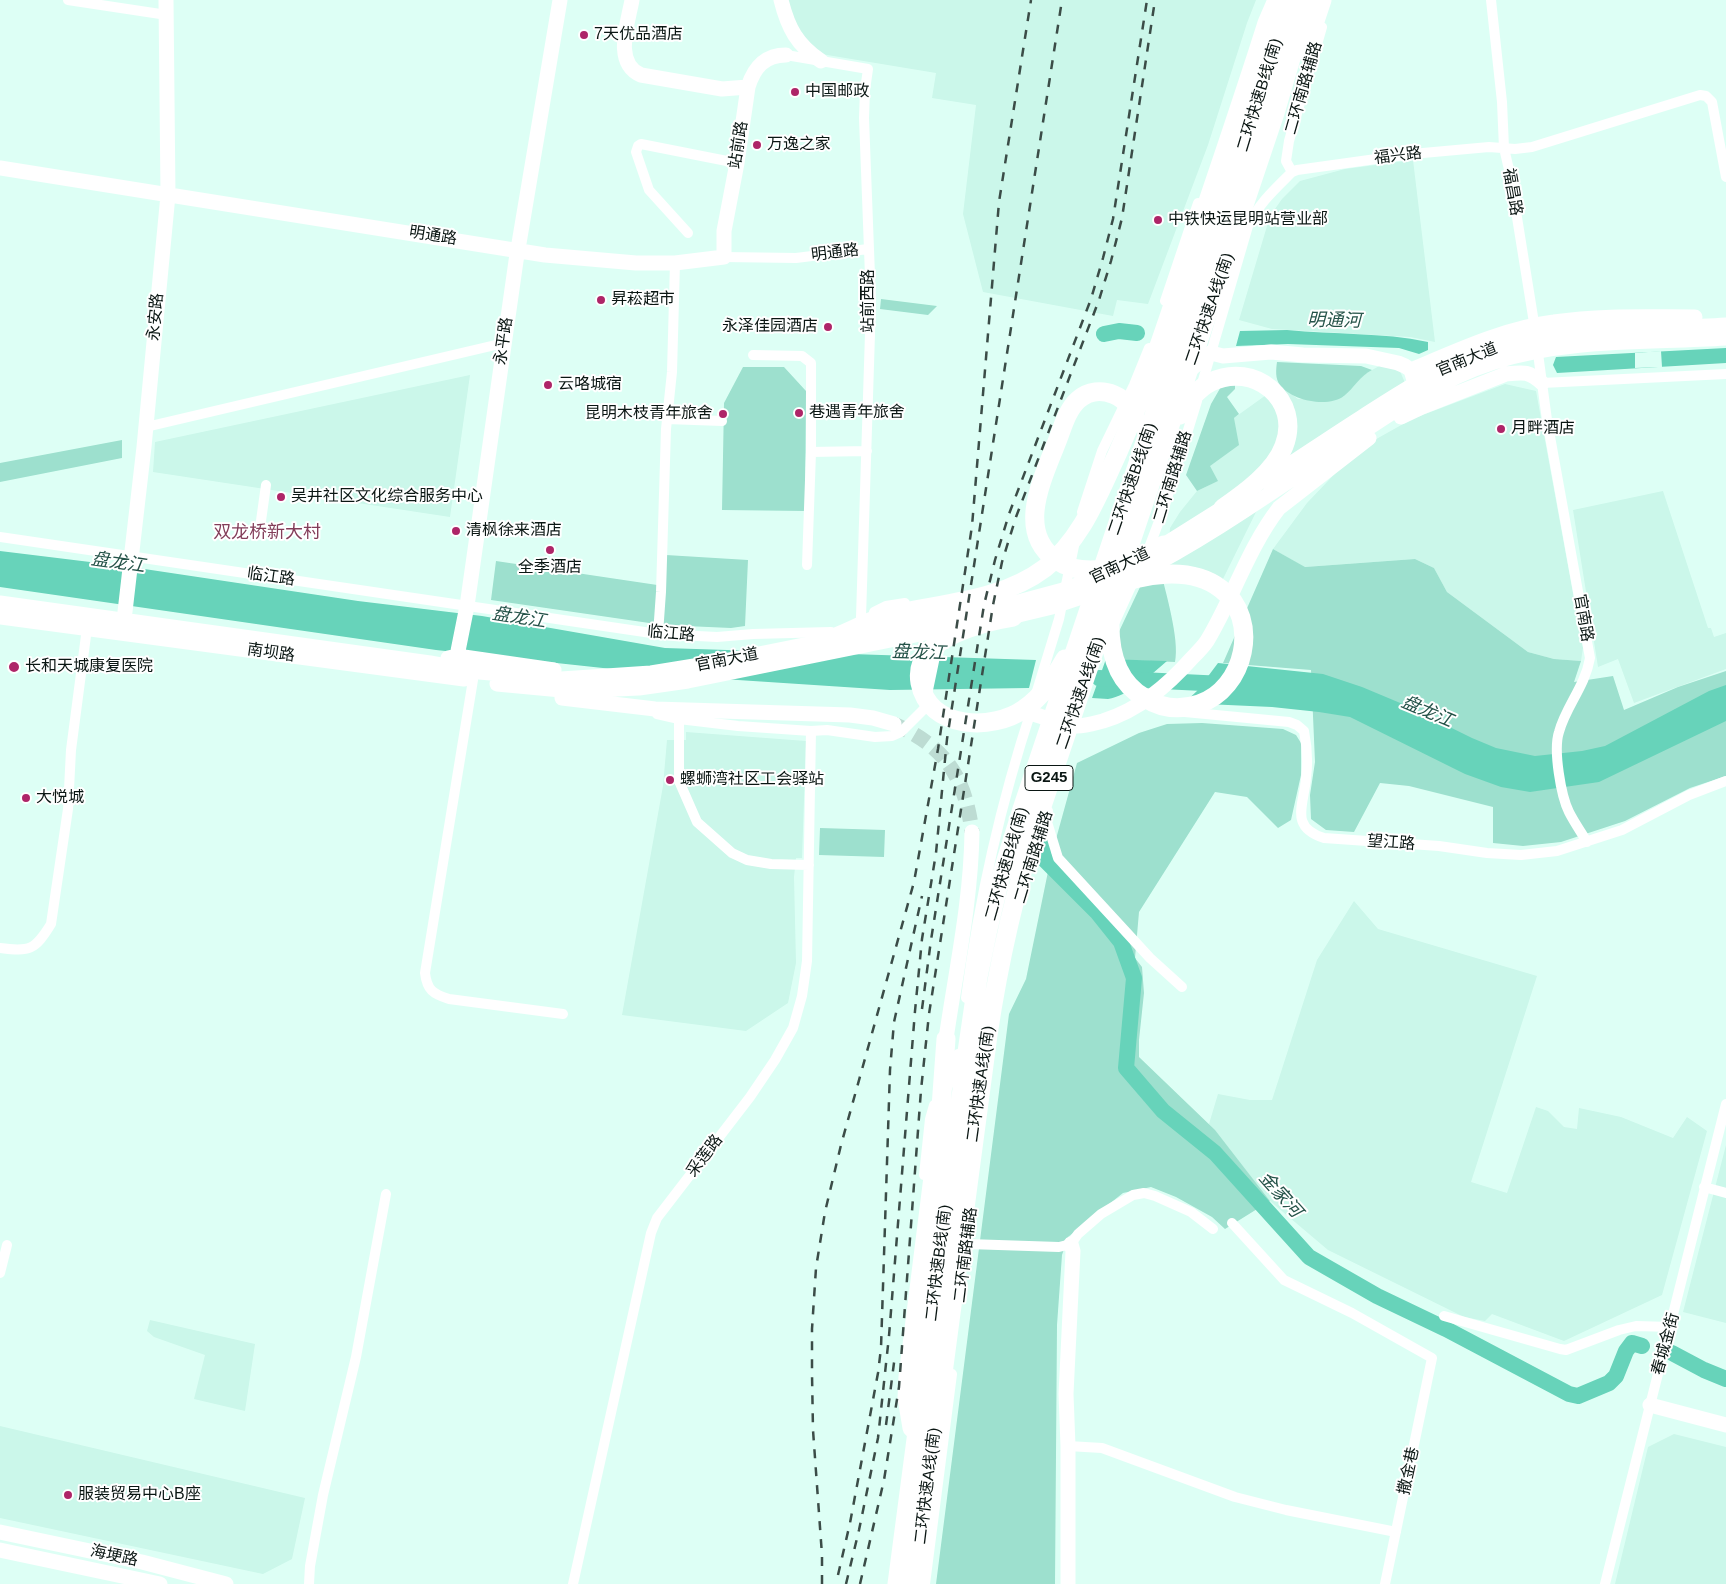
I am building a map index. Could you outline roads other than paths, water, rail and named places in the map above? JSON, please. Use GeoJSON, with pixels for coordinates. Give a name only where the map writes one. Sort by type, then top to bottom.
{"type":"FeatureCollection","features":[{"type":"Feature","properties":{"kind":"highway"},"geometry":{"type":"LineString","coordinates":[[821,642],[886,616],[1005,590],[1028,579],[1046,567],[1070,543],[1083,525],[1112,466],[1150,374],[1172,308],[1178,276],[1267,23],[1277,0]]}},
{"type":"Feature","properties":{"kind":"highway","name":"二环快速B线(南)"},"geometry":{"type":"LineString","coordinates":[[898,1584],[961,1091],[983,952],[997,891],[1097,593],[1110,546],[1246,142],[1290,0]]}},
{"type":"Feature","properties":{"kind":"highway","name":"二环快速A线(南)"},"geometry":{"type":"LineString","coordinates":[[914,1584],[981,1084],[1001,956],[1013,903],[1031,841],[1266,139],[1306,0]]}},
{"type":"Feature","properties":{"kind":"highway"},"geometry":{"type":"LineString","coordinates":[[1266,139],[1309,39],[1322,0]]}},
{"type":"Feature","properties":{"kind":"highway"},"geometry":{"type":"LineString","coordinates":[[1155,329],[1172,308]]}},
{"type":"Feature","properties":{"kind":"highway"},"geometry":{"type":"LineString","coordinates":[[1155,470],[1176,421],[1193,396],[1205,385],[1219,379],[1235,376],[1250,378],[1266,385],[1278,396],[1286,411],[1288,429],[1284,447],[1274,464],[1257,482],[1244,494],[1223,508]]}},
{"type":"Feature","properties":{"kind":"highway"},"geometry":{"type":"LineString","coordinates":[[1110,546],[1128,478],[1136,421],[1132,409],[1125,402],[1115,395],[1097,392],[1082,397],[1074,405],[1057,442],[1036,504],[1035,523],[1040,541],[1050,555],[1058,560],[1076,568],[1090,570],[1120,565],[1164,545]]}},
{"type":"Feature","properties":{"kind":"highway"},"geometry":{"type":"LineString","coordinates":[[1013,617],[981,625],[949,637],[929,652],[921,666],[920,681],[926,698],[939,712],[961,721],[989,722],[1007,718],[1032,704],[1047,688],[1073,646],[1097,593],[1113,586],[1119,583],[1132,579],[1176,575],[1200,579],[1221,588],[1232,600],[1240,616],[1244,642],[1242,656],[1238,669],[1223,689],[1203,703],[1192,706],[1168,707],[1147,700],[1125,682],[1114,662],[1110,640],[1112,607],[1114,595],[1116,589],[1118,583],[1120,577]]}},
{"type":"Feature","properties":{"kind":"highway"},"geometry":{"type":"LineString","coordinates":[[911,1472],[913,1446],[907,1398],[908,1383],[940,1121],[946,1039]]}},
{"type":"Feature","properties":{"kind":"main road","name":"永平路"},"geometry":{"type":"LineString","coordinates":[[458,654],[518,250],[560,0]]}},
{"type":"Feature","properties":{"kind":"main road"},"geometry":{"type":"LineString","coordinates":[[632,0],[625,43],[625,56],[628,65],[634,72],[641,75],[722,89],[748,88]]}},
{"type":"Feature","properties":{"kind":"main road"},"geometry":{"type":"LineString","coordinates":[[781,0],[784,14],[799,43],[808,53],[821,61]]}},
{"type":"Feature","properties":{"kind":"main road","name":"G245"},"geometry":{"type":"LineString","coordinates":[[914,1584],[973,1119],[993,980],[1014,888],[1267,84],[1290,0]]}},
{"type":"Feature","properties":{"kind":"main road","name":"G245"},"geometry":{"type":"LineString","coordinates":[[898,1584],[960,1117],[981,977],[992,922],[1008,861],[1066,723],[1272,112],[1306,0]]}},
{"type":"Feature","properties":{"kind":"main road","name":"永安路"},"geometry":{"type":"LineString","coordinates":[[124,620],[146,427],[168,195],[166,7]]}},
{"type":"Feature","properties":{"kind":"main road","name":"站前路"},"geometry":{"type":"LineString","coordinates":[[724,257],[724,231],[751,78],[759,66],[769,58],[786,55]]}},
{"type":"Feature","properties":{"kind":"main road","name":"明通路"},"geometry":{"type":"LineString","coordinates":[[0,168],[545,255],[636,263],[675,263],[724,257]]}},
{"type":"Feature","properties":{"kind":"main road"},"geometry":{"type":"LineString","coordinates":[[1411,370],[1462,348],[1534,326],[1554,322],[1596,318],[1726,318]]}},
{"type":"Feature","properties":{"kind":"main road","name":"官南大道"},"geometry":{"type":"LineString","coordinates":[[469,676],[533,677],[626,689],[688,681],[1013,617],[1052,607],[1097,593],[1136,575],[1177,552],[1407,403],[1458,375],[1508,358],[1557,348],[1675,334],[1726,325]]}},
{"type":"Feature","properties":{"kind":"main road","name":"官南大道"},"geometry":{"type":"LineString","coordinates":[[542,689],[586,685],[677,670],[1022,602],[1049,595],[1113,572],[1164,545],[1400,392],[1466,358],[1504,346],[1555,335],[1605,330],[1726,338]]}},
{"type":"Feature","properties":{"kind":"main road"},"geometry":{"type":"LineString","coordinates":[[1185,373],[1211,353],[1223,356],[1271,352],[1303,355],[1366,356],[1398,362],[1411,370],[1422,407]]}},
{"type":"Feature","properties":{"kind":"main road"},"geometry":{"type":"LineString","coordinates":[[1030,713],[1066,723],[1110,719],[1131,710],[1147,700],[1159,692],[1206,642],[1244,570],[1256,542],[1279,508],[1387,423],[1506,374],[1519,372],[1533,374],[1542,383]]}},
{"type":"Feature","properties":{"kind":"main road","name":"南坝路"},"geometry":{"type":"LineString","coordinates":[[0,603],[430,663],[469,676]]}},
{"type":"Feature","properties":{"kind":"main road","name":"南坝路"},"geometry":{"type":"LineString","coordinates":[[0,617],[88,628],[124,620],[542,689]]}},
{"type":"Feature","properties":{"kind":"main road"},"geometry":{"type":"LineString","coordinates":[[430,663],[458,654],[553,670],[586,685]]}},
{"type":"Feature","properties":{"kind":"main road"},"geometry":{"type":"LineString","coordinates":[[469,676],[569,700],[629,707],[717,712],[850,715],[873,718],[896,728]]}},
{"type":"Feature","properties":{"kind":"main road"},"geometry":{"type":"LineString","coordinates":[[946,1039],[968,898],[972,832]]}},
{"type":"Feature","properties":{"kind":"main road"},"geometry":{"type":"LineString","coordinates":[[1068,1584],[1066,1394],[1074,1251],[1071,1244]]}},
{"type":"Feature","properties":{"kind":"main road"},"geometry":{"type":"LineString","coordinates":[[1650,1405],[1726,1424]]}},
{"type":"Feature","properties":{"kind":"main road","name":"海埂路"},"geometry":{"type":"LineString","coordinates":[[0,1532],[142,1562],[226,1584]]}},
{"type":"Feature","properties":{"kind":"main road","name":"海埂路"},"geometry":{"type":"LineString","coordinates":[[0,1550],[160,1584]]}},
{"type":"Feature","properties":{"kind":"street"},"geometry":{"type":"LineString","coordinates":[[68,0],[166,7]]}},
{"type":"Feature","properties":{"kind":"street"},"geometry":{"type":"LineString","coordinates":[[889,1584],[908,1444],[914,1301],[928,1135],[933,1109],[950,1083],[956,1064],[981,900],[1009,782],[1059,619],[1078,528],[1094,474],[1109,434],[1141,368],[1155,329],[1178,276],[1267,0]]}},
{"type":"Feature","properties":{"kind":"street","name":"二环南路辅路"},"geometry":{"type":"LineString","coordinates":[[925,1584],[990,1060],[1004,968],[1023,886],[1048,811],[1066,723],[1157,529],[1248,226],[1259,206],[1292,172],[1286,161],[1289,141],[1330,0]]}},
{"type":"Feature","properties":{"kind":"street","name":"福昌路"},"geometry":{"type":"LineString","coordinates":[[1491,0],[1502,102],[1504,148],[1510,174],[1542,383]]}},
{"type":"Feature","properties":{"kind":"street","name":"站前西路"},"geometry":{"type":"LineString","coordinates":[[786,55],[868,69],[864,118],[871,302],[861,617]]}},
{"type":"Feature","properties":{"kind":"street","name":"福兴路"},"geometry":{"type":"LineString","coordinates":[[1292,172],[1305,168],[1412,154],[1489,148],[1515,150],[1532,147],[1700,95],[1706,96],[1712,102],[1726,177]]}},
{"type":"Feature","properties":{"kind":"street"},"geometry":{"type":"LineString","coordinates":[[688,234],[649,190],[636,152],[638,146],[641,144],[737,163]]}},
{"type":"Feature","properties":{"kind":"street","name":"明通路"},"geometry":{"type":"LineString","coordinates":[[724,257],[796,258],[868,249]]}},
{"type":"Feature","properties":{"kind":"street"},"geometry":{"type":"LineString","coordinates":[[658,634],[667,419],[672,372],[675,263]]}},
{"type":"Feature","properties":{"kind":"street"},"geometry":{"type":"LineString","coordinates":[[146,427],[504,343]]}},
{"type":"Feature","properties":{"kind":"street"},"geometry":{"type":"LineString","coordinates":[[753,355],[802,356],[810,363],[811,452],[807,565]]}},
{"type":"Feature","properties":{"kind":"street"},"geometry":{"type":"LineString","coordinates":[[1542,383],[1726,374]]}},
{"type":"Feature","properties":{"kind":"street","name":"官南路"},"geometry":{"type":"LineString","coordinates":[[1542,383],[1573,570],[1580,597],[1590,658],[1583,682],[1559,732],[1556,748],[1562,790],[1568,812],[1588,842]]}},
{"type":"Feature","properties":{"kind":"street"},"geometry":{"type":"LineString","coordinates":[[667,419],[722,421]]}},
{"type":"Feature","properties":{"kind":"street"},"geometry":{"type":"LineString","coordinates":[[811,452],[867,451]]}},
{"type":"Feature","properties":{"kind":"street"},"geometry":{"type":"LineString","coordinates":[[259,535],[266,485]]}},
{"type":"Feature","properties":{"kind":"street","name":"临江路"},"geometry":{"type":"LineString","coordinates":[[0,537],[132,562],[658,634],[718,637],[753,634],[823,633],[830,632],[886,606],[909,602],[920,603],[933,612],[937,619],[936,652],[924,709],[896,728]]}},
{"type":"Feature","properties":{"kind":"street"},"geometry":{"type":"LineString","coordinates":[[0,948],[26,950],[42,939],[51,924],[68,809],[71,750],[88,628]]}},
{"type":"Feature","properties":{"kind":"street"},"geometry":{"type":"LineString","coordinates":[[469,676],[425,972],[426,981],[428,987],[433,992],[449,999],[563,1014]]}},
{"type":"Feature","properties":{"kind":"street","name":"望江路"},"geometry":{"type":"LineString","coordinates":[[1147,700],[1194,714],[1288,722],[1297,725],[1304,731],[1306,744],[1306,778],[1300,810],[1302,823],[1312,834],[1324,838],[1438,846],[1487,853],[1522,855],[1557,851],[1622,830],[1689,795],[1726,781]]}},
{"type":"Feature","properties":{"kind":"street"},"geometry":{"type":"LineString","coordinates":[[629,707],[679,718],[738,726],[811,731],[827,730],[876,737],[892,736],[896,728]]}},
{"type":"Feature","properties":{"kind":"street"},"geometry":{"type":"LineString","coordinates":[[679,718],[679,781],[697,822],[732,853],[747,860],[771,864],[808,865]]}},
{"type":"Feature","properties":{"kind":"street","name":"采莲路"},"geometry":{"type":"LineString","coordinates":[[573,1584],[650,1233],[657,1218],[750,1097],[775,1060],[793,1028],[802,996],[808,961],[811,731]]}},
{"type":"Feature","properties":{"kind":"street"},"geometry":{"type":"LineString","coordinates":[[1048,811],[1047,822],[1058,858],[1150,958],[1182,986]]}},
{"type":"Feature","properties":{"kind":"street","name":"春城金街"},"geometry":{"type":"LineString","coordinates":[[1605,1584],[1726,1104]]}},
{"type":"Feature","properties":{"kind":"street"},"geometry":{"type":"LineString","coordinates":[[1704,1187],[1726,1192]]}},
{"type":"Feature","properties":{"kind":"street"},"geometry":{"type":"LineString","coordinates":[[968,1244],[1059,1247],[1071,1244],[1078,1234],[1101,1214],[1134,1195],[1144,1193],[1191,1212],[1213,1229]]}},
{"type":"Feature","properties":{"kind":"street"},"geometry":{"type":"LineString","coordinates":[[309,1584],[310,1566],[323,1495],[356,1357],[386,1194]]}},
{"type":"Feature","properties":{"kind":"street","name":"撒金巷"},"geometry":{"type":"LineString","coordinates":[[1232,1223],[1284,1280],[1352,1313],[1432,1358],[1385,1584]]}},
{"type":"Feature","properties":{"kind":"street"},"geometry":{"type":"LineString","coordinates":[[0,1270],[7,1245]]}},
{"type":"Feature","properties":{"kind":"street"},"geometry":{"type":"LineString","coordinates":[[1444,1316],[1566,1350],[1619,1330],[1636,1326],[1671,1327]]}},
{"type":"Feature","properties":{"kind":"street"},"geometry":{"type":"LineString","coordinates":[[1068,1446],[1102,1448],[1235,1498],[1396,1532]]}},
{"type":"Feature","properties":{"kind":"waterway","name":"明通河"},"geometry":{"type":"LineString","coordinates":[[1104,334],[1119,331],[1137,333]]}},
{"type":"Feature","properties":{"kind":"waterway","name":"盘龙江"},"geometry":{"type":"LineString","coordinates":[[1099,678],[1224,684]]}},
{"type":"Feature","properties":{"kind":"waterway","name":"金家河"},"geometry":{"type":"LineString","coordinates":[[1041,841],[1045,860],[1097,912],[1121,942],[1134,978],[1126,1068],[1163,1111],[1215,1153],[1309,1257],[1377,1296],[1446,1329],[1569,1394],[1578,1396],[1609,1383],[1616,1376],[1626,1351],[1632,1343],[1642,1346]]}},
{"type":"Feature","properties":{"kind":"waterway","name":"金家河"},"geometry":{"type":"LineString","coordinates":[[1672,1353],[1726,1379]]}},
{"type":"Feature","properties":{"kind":"tunnel"},"geometry":{"type":"LineString","coordinates":[[894,724],[927,743],[950,766],[964,795],[972,832]]}},
{"type":"Feature","properties":{"kind":"railway"},"geometry":{"type":"LineString","coordinates":[[822,1584],[822,1555],[813,1430],[812,1329],[816,1268],[825,1212],[841,1145],[914,882],[938,749],[972,526],[999,202],[1031,0]]}},
{"type":"Feature","properties":{"kind":"railway"},"geometry":{"type":"LineString","coordinates":[[846,1584],[878,1438],[889,1336],[922,939],[936,853],[947,739],[1062,0]]}},
{"type":"Feature","properties":{"kind":"railway"},"geometry":{"type":"LineString","coordinates":[[922,1009],[931,940],[984,605],[1009,514],[1091,299],[1103,258],[1113,219],[1147,0]]}},
{"type":"Feature","properties":{"kind":"railway"},"geometry":{"type":"LineString","coordinates":[[860,1584],[884,1480],[899,1387],[921,1090],[929,1014],[993,605],[1002,562],[1016,517],[1099,300],[1111,261],[1122,218],[1155,0]]}},
{"type":"Feature","properties":{"kind":"railway"},"geometry":{"type":"LineString","coordinates":[[838,1575],[850,1523],[878,1373],[881,1348],[890,1070],[894,1022],[922,896]]}},
{"type":"Feature","properties":{"kind":"railway"},"geometry":{"type":"LineString","coordinates":[[886,1425],[895,1355]]}},
{"type":"Feature","properties":{"kind":"place","name":"7天优品酒店"},"geometry":{"type":"Point","coordinates":[584,35]}},
{"type":"Feature","properties":{"kind":"place","name":"中国邮政"},"geometry":{"type":"Point","coordinates":[795,92]}},
{"type":"Feature","properties":{"kind":"place","name":"万逸之家"},"geometry":{"type":"Point","coordinates":[757,145]}},
{"type":"Feature","properties":{"kind":"place","name":"中铁快运昆明站营业部"},"geometry":{"type":"Point","coordinates":[1158,220]}},
{"type":"Feature","properties":{"kind":"place","name":"昇菘超市"},"geometry":{"type":"Point","coordinates":[601,300]}},
{"type":"Feature","properties":{"kind":"place","name":"永泽佳园酒店"},"geometry":{"type":"Point","coordinates":[828,327]}},
{"type":"Feature","properties":{"kind":"place","name":"云咯城宿"},"geometry":{"type":"Point","coordinates":[548,385]}},
{"type":"Feature","properties":{"kind":"place","name":"巷遇青年旅舍"},"geometry":{"type":"Point","coordinates":[799,413]}},
{"type":"Feature","properties":{"kind":"place","name":"昆明木枝青年旅舍"},"geometry":{"type":"Point","coordinates":[723,414]}},
{"type":"Feature","properties":{"kind":"place","name":"月畔酒店"},"geometry":{"type":"Point","coordinates":[1501,429]}},
{"type":"Feature","properties":{"kind":"place","name":"吴井社区文化综合服务中心"},"geometry":{"type":"Point","coordinates":[281,497]}},
{"type":"Feature","properties":{"kind":"place","name":"清枫徐来酒店"},"geometry":{"type":"Point","coordinates":[456,531]}},
{"type":"Feature","properties":{"kind":"place","name":"全季酒店"},"geometry":{"type":"Point","coordinates":[550,550]}},
{"type":"Feature","properties":{"kind":"place","name":"长和天城康复医院"},"geometry":{"type":"Point","coordinates":[14,667]}},
{"type":"Feature","properties":{"kind":"place","name":"螺蛳湾社区工会驿站"},"geometry":{"type":"Point","coordinates":[670,780]}},
{"type":"Feature","properties":{"kind":"place","name":"大悦城"},"geometry":{"type":"Point","coordinates":[26,798]}},
{"type":"Feature","properties":{"kind":"place","name":"服装贸易中心B座"},"geometry":{"type":"Point","coordinates":[68,1495]}},
{"type":"Feature","properties":{"kind":"district","name":"双龙桥新大村"},"geometry":{"type":"Point","coordinates":[267,533]}}]}
